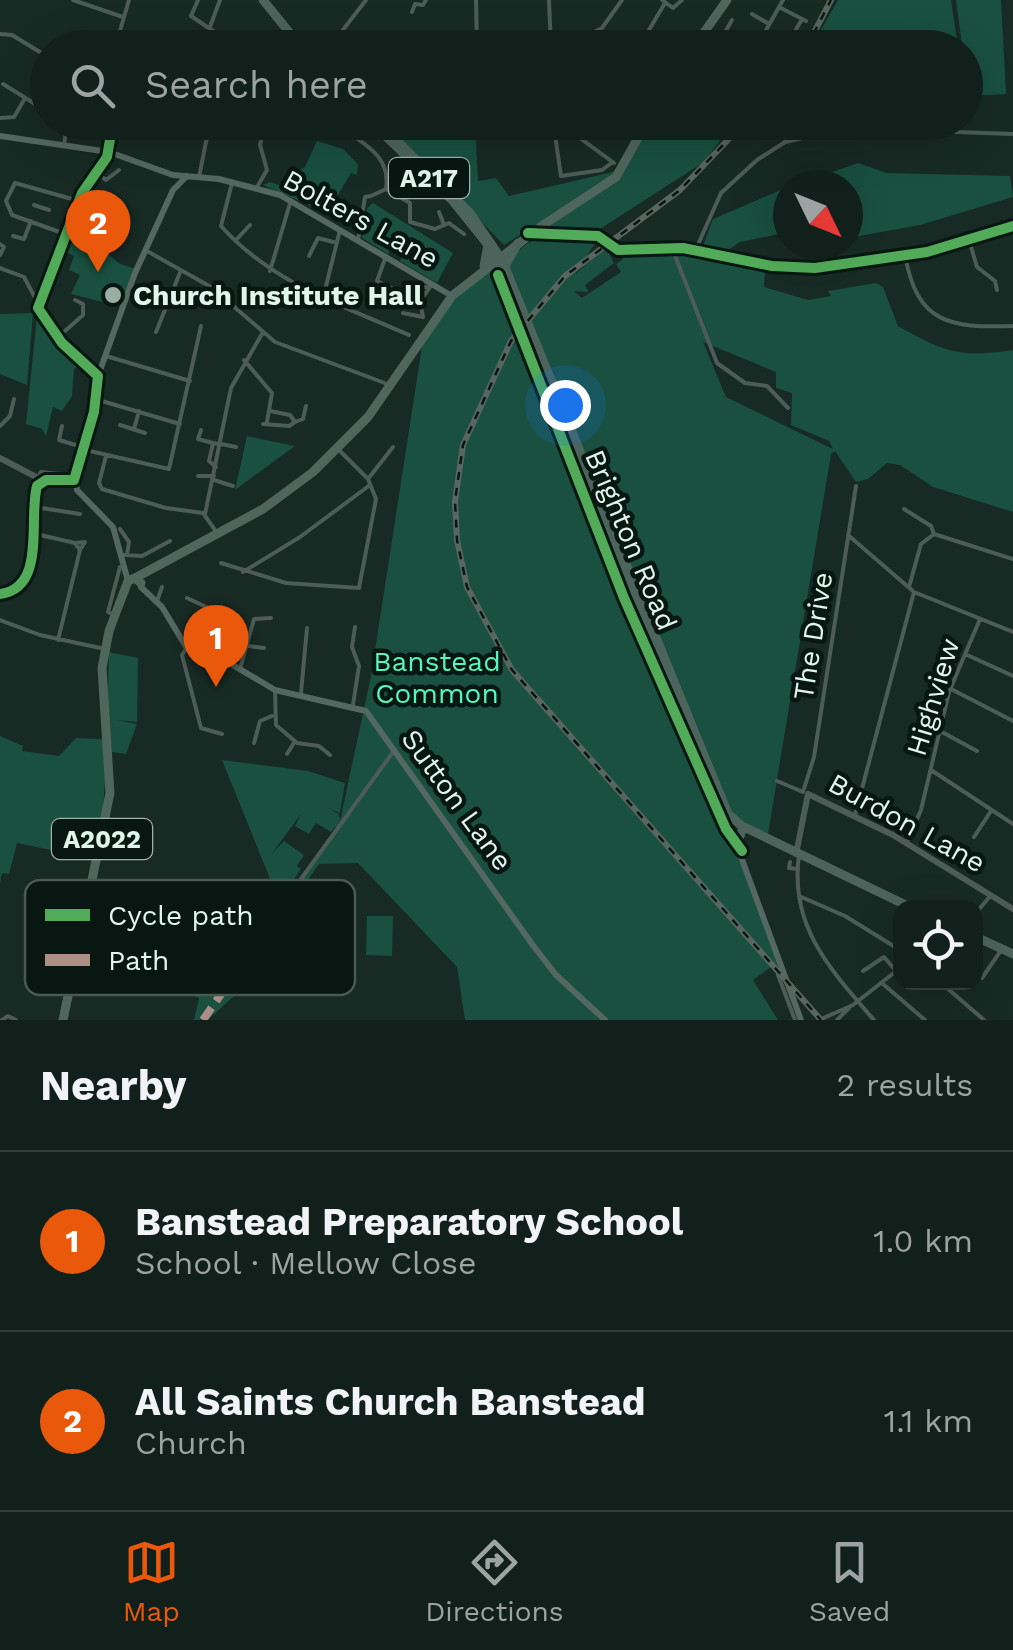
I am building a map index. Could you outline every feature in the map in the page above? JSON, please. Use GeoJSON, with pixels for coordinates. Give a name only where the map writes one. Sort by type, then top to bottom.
{"type":"FeatureCollection","features":[{"type":"Feature","properties":{"kind":"highway"},"geometry":{"type":"LineString","coordinates":[[262,0],[287,30]]}},
{"type":"Feature","properties":{"kind":"highway","name":"Brighton Road"},"geometry":{"type":"LineString","coordinates":[[393,140],[478,226],[499,260],[524,331],[738,831]]}},
{"type":"Feature","properties":{"kind":"highway"},"geometry":{"type":"LineString","coordinates":[[489,242],[499,260]]}},
{"type":"Feature","properties":{"kind":"highway"},"geometry":{"type":"LineString","coordinates":[[738,831],[756,835],[795,857],[894,900]]}},
{"type":"Feature","properties":{"kind":"highway"},"geometry":{"type":"LineString","coordinates":[[983,940],[1013,954]]}},
{"type":"Feature","properties":{"kind":"main road"},"geometry":{"type":"LineString","coordinates":[[705,30],[727,0]]}},
{"type":"Feature","properties":{"kind":"main road","name":"Bolters Lane"},"geometry":{"type":"LineString","coordinates":[[0,136],[109,152],[175,179],[200,176],[291,200],[386,256],[429,289],[452,296]]}},
{"type":"Feature","properties":{"kind":"main road","name":"A2022"},"geometry":{"type":"LineString","coordinates":[[92,880],[110,793],[101,688],[105,649],[114,615],[134,587],[151,571],[282,496],[338,449],[452,296],[529,234],[624,168],[637,140]]}},
{"type":"Feature","properties":{"kind":"main road"},"geometry":{"type":"LineString","coordinates":[[175,179],[144,250],[98,376],[71,478],[81,495],[108,518],[126,555],[123,568],[134,587],[157,601],[186,649],[208,655],[275,690],[353,705]]}},
{"type":"Feature","properties":{"kind":"main road","name":"Sutton Lane"},"geometry":{"type":"LineString","coordinates":[[353,705],[366,711],[556,975],[605,1020]]}},
{"type":"Feature","properties":{"kind":"main road","name":"Brighton Road"},"geometry":{"type":"LineString","coordinates":[[738,831],[798,1020]]}},
{"type":"Feature","properties":{"kind":"main road","name":"A2022"},"geometry":{"type":"LineString","coordinates":[[63,1020],[68,995]]}},
{"type":"Feature","properties":{"kind":"street"},"geometry":{"type":"LineString","coordinates":[[73,0],[123,17]]}},
{"type":"Feature","properties":{"kind":"street"},"geometry":{"type":"LineString","coordinates":[[120,30],[130,0]]}},
{"type":"Feature","properties":{"kind":"street"},"geometry":{"type":"LineString","coordinates":[[198,0],[190,14],[206,30]]}},
{"type":"Feature","properties":{"kind":"street"},"geometry":{"type":"LineString","coordinates":[[209,30],[220,0]]}},
{"type":"Feature","properties":{"kind":"street"},"geometry":{"type":"LineString","coordinates":[[344,30],[366,0]]}},
{"type":"Feature","properties":{"kind":"street"},"geometry":{"type":"LineString","coordinates":[[412,12],[415,4],[423,5],[426,0]]}},
{"type":"Feature","properties":{"kind":"street"},"geometry":{"type":"LineString","coordinates":[[476,0],[477,30]]}},
{"type":"Feature","properties":{"kind":"street"},"geometry":{"type":"LineString","coordinates":[[549,0],[550,30]]}},
{"type":"Feature","properties":{"kind":"street"},"geometry":{"type":"LineString","coordinates":[[599,30],[622,0]]}},
{"type":"Feature","properties":{"kind":"street"},"geometry":{"type":"LineString","coordinates":[[649,30],[663,2],[674,8],[682,0]]}},
{"type":"Feature","properties":{"kind":"street"},"geometry":{"type":"LineString","coordinates":[[765,30],[783,0]]}},
{"type":"Feature","properties":{"kind":"street"},"geometry":{"type":"LineString","coordinates":[[779,7],[804,20],[797,30]]}},
{"type":"Feature","properties":{"kind":"street"},"geometry":{"type":"LineString","coordinates":[[752,14],[768,24]]}},
{"type":"Feature","properties":{"kind":"street"},"geometry":{"type":"LineString","coordinates":[[727,30],[732,20]]}},
{"type":"Feature","properties":{"kind":"street"},"geometry":{"type":"LineString","coordinates":[[3,35],[30,48]]}},
{"type":"Feature","properties":{"kind":"street"},"geometry":{"type":"LineString","coordinates":[[3,84],[30,102]]}},
{"type":"Feature","properties":{"kind":"street"},"geometry":{"type":"LineString","coordinates":[[0,119],[14,117],[24,100]]}},
{"type":"Feature","properties":{"kind":"street"},"geometry":{"type":"LineString","coordinates":[[983,133],[1013,134]]}},
{"type":"Feature","properties":{"kind":"street"},"geometry":{"type":"LineString","coordinates":[[64,146],[65,140]]}},
{"type":"Feature","properties":{"kind":"street"},"geometry":{"type":"LineString","coordinates":[[38,308],[78,201],[109,152],[111,140]]}},
{"type":"Feature","properties":{"kind":"street"},"geometry":{"type":"LineString","coordinates":[[200,176],[207,140]]}},
{"type":"Feature","properties":{"kind":"street"},"geometry":{"type":"LineString","coordinates":[[257,188],[267,170],[261,140]]}},
{"type":"Feature","properties":{"kind":"street"},"geometry":{"type":"LineString","coordinates":[[362,140],[387,176],[386,189]]}},
{"type":"Feature","properties":{"kind":"street"},"geometry":{"type":"LineString","coordinates":[[558,140],[562,177],[602,170],[613,162]]}},
{"type":"Feature","properties":{"kind":"street"},"geometry":{"type":"LineString","coordinates":[[580,140],[624,168]]}},
{"type":"Feature","properties":{"kind":"street"},"geometry":{"type":"LineString","coordinates":[[696,250],[717,198],[756,160],[793,140]]}},
{"type":"Feature","properties":{"kind":"street"},"geometry":{"type":"LineString","coordinates":[[95,171],[106,180],[119,170]]}},
{"type":"Feature","properties":{"kind":"street"},"geometry":{"type":"LineString","coordinates":[[232,182],[220,223],[236,241],[270,270],[323,298],[410,335]]}},
{"type":"Feature","properties":{"kind":"street"},"geometry":{"type":"LineString","coordinates":[[68,236],[8,210],[12,185],[78,201]]}},
{"type":"Feature","properties":{"kind":"street"},"geometry":{"type":"LineString","coordinates":[[358,240],[366,196],[386,189]]}},
{"type":"Feature","properties":{"kind":"street"},"geometry":{"type":"LineString","coordinates":[[386,189],[412,207],[408,221],[435,229]]}},
{"type":"Feature","properties":{"kind":"street"},"geometry":{"type":"LineString","coordinates":[[405,200],[411,189],[416,192]]}},
{"type":"Feature","properties":{"kind":"street"},"geometry":{"type":"LineString","coordinates":[[34,205],[46,209],[48,194]]}},
{"type":"Feature","properties":{"kind":"street"},"geometry":{"type":"LineString","coordinates":[[74,220],[96,227],[105,198]]}},
{"type":"Feature","properties":{"kind":"street"},"geometry":{"type":"LineString","coordinates":[[270,270],[291,200]]}},
{"type":"Feature","properties":{"kind":"street"},"geometry":{"type":"LineString","coordinates":[[439,212],[464,234]]}},
{"type":"Feature","properties":{"kind":"street"},"geometry":{"type":"LineString","coordinates":[[423,216],[429,220],[427,225]]}},
{"type":"Feature","properties":{"kind":"street"},"geometry":{"type":"LineString","coordinates":[[13,236],[24,239],[31,221]]}},
{"type":"Feature","properties":{"kind":"street"},"geometry":{"type":"LineString","coordinates":[[429,238],[435,229],[449,223]]}},
{"type":"Feature","properties":{"kind":"street"},"geometry":{"type":"LineString","coordinates":[[236,241],[250,226]]}},
{"type":"Feature","properties":{"kind":"street"},"geometry":{"type":"LineString","coordinates":[[529,234],[603,238],[618,250],[672,247],[807,268],[905,256],[1013,226]]}},
{"type":"Feature","properties":{"kind":"street"},"geometry":{"type":"LineString","coordinates":[[323,298],[340,230]]}},
{"type":"Feature","properties":{"kind":"street"},"geometry":{"type":"LineString","coordinates":[[310,256],[318,238],[337,243]]}},
{"type":"Feature","properties":{"kind":"street"},"geometry":{"type":"LineString","coordinates":[[969,240],[977,268],[994,281],[997,290]]}},
{"type":"Feature","properties":{"kind":"street"},"geometry":{"type":"LineString","coordinates":[[672,247],[717,363],[745,383],[767,386],[788,408]]}},
{"type":"Feature","properties":{"kind":"street"},"geometry":{"type":"LineString","coordinates":[[144,250],[210,287],[288,348],[390,384]]}},
{"type":"Feature","properties":{"kind":"street"},"geometry":{"type":"LineString","coordinates":[[386,256],[377,281],[402,294]]}},
{"type":"Feature","properties":{"kind":"street"},"geometry":{"type":"LineString","coordinates":[[905,256],[914,294],[927,312],[964,324],[1013,326]]}},
{"type":"Feature","properties":{"kind":"street"},"geometry":{"type":"LineString","coordinates":[[0,268],[24,277],[38,308],[98,376]]}},
{"type":"Feature","properties":{"kind":"street"},"geometry":{"type":"LineString","coordinates":[[156,332],[181,270]]}},
{"type":"Feature","properties":{"kind":"street"},"geometry":{"type":"LineString","coordinates":[[403,313],[424,317],[419,303],[429,289],[409,283]]}},
{"type":"Feature","properties":{"kind":"street"},"geometry":{"type":"LineString","coordinates":[[62,334],[83,315],[82,304],[75,300]]}},
{"type":"Feature","properties":{"kind":"street"},"geometry":{"type":"LineString","coordinates":[[62,426],[59,440],[106,455],[170,468],[201,326]]}},
{"type":"Feature","properties":{"kind":"street"},"geometry":{"type":"LineString","coordinates":[[218,534],[205,514],[231,388],[263,332]]}},
{"type":"Feature","properties":{"kind":"street"},"geometry":{"type":"LineString","coordinates":[[106,356],[190,381]]}},
{"type":"Feature","properties":{"kind":"street"},"geometry":{"type":"LineString","coordinates":[[244,360],[271,391],[265,423],[288,426],[304,418],[306,406]]}},
{"type":"Feature","properties":{"kind":"street"},"geometry":{"type":"LineString","coordinates":[[0,426],[10,416],[14,399]]}},
{"type":"Feature","properties":{"kind":"street"},"geometry":{"type":"LineString","coordinates":[[95,399],[180,424]]}},
{"type":"Feature","properties":{"kind":"street"},"geometry":{"type":"LineString","coordinates":[[134,429],[139,411]]}},
{"type":"Feature","properties":{"kind":"street"},"geometry":{"type":"LineString","coordinates":[[270,411],[290,415],[295,422]]}},
{"type":"Feature","properties":{"kind":"street"},"geometry":{"type":"LineString","coordinates":[[120,425],[145,432]]}},
{"type":"Feature","properties":{"kind":"street"},"geometry":{"type":"LineString","coordinates":[[200,430],[198,440],[236,447]]}},
{"type":"Feature","properties":{"kind":"street"},"geometry":{"type":"LineString","coordinates":[[213,443],[209,463],[216,467]]}},
{"type":"Feature","properties":{"kind":"street"},"geometry":{"type":"LineString","coordinates":[[242,572],[300,538],[369,482],[393,448]]}},
{"type":"Feature","properties":{"kind":"street"},"geometry":{"type":"LineString","coordinates":[[221,563],[291,584],[359,588],[376,502],[369,482],[338,449]]}},
{"type":"Feature","properties":{"kind":"street"},"geometry":{"type":"LineString","coordinates":[[106,455],[99,483],[102,489],[166,508],[205,514]]}},
{"type":"Feature","properties":{"kind":"street"},"geometry":{"type":"LineString","coordinates":[[0,458],[38,480],[71,478]]}},
{"type":"Feature","properties":{"kind":"street"},"geometry":{"type":"LineString","coordinates":[[198,476],[207,472],[233,486]]}},
{"type":"Feature","properties":{"kind":"street"},"geometry":{"type":"LineString","coordinates":[[0,594],[22,588],[36,534],[38,480]]}},
{"type":"Feature","properties":{"kind":"street","name":"The Drive"},"geometry":{"type":"LineString","coordinates":[[805,793],[814,758],[856,486]]}},
{"type":"Feature","properties":{"kind":"street"},"geometry":{"type":"LineString","coordinates":[[35,508],[80,514]]}},
{"type":"Feature","properties":{"kind":"street"},"geometry":{"type":"LineString","coordinates":[[904,510],[932,526],[934,534]]}},
{"type":"Feature","properties":{"kind":"street"},"geometry":{"type":"LineString","coordinates":[[120,528],[130,542],[126,555],[139,557],[170,541]]}},
{"type":"Feature","properties":{"kind":"street"},"geometry":{"type":"LineString","coordinates":[[36,534],[75,543],[80,550],[58,640]]}},
{"type":"Feature","properties":{"kind":"street"},"geometry":{"type":"LineString","coordinates":[[934,534],[1013,559]]}},
{"type":"Feature","properties":{"kind":"street"},"geometry":{"type":"LineString","coordinates":[[855,816],[921,544],[934,534]]}},
{"type":"Feature","properties":{"kind":"street"},"geometry":{"type":"LineString","coordinates":[[848,535],[911,590],[1013,632]]}},
{"type":"Feature","properties":{"kind":"street"},"geometry":{"type":"LineString","coordinates":[[114,615],[108,612],[123,568]]}},
{"type":"Feature","properties":{"kind":"street"},"geometry":{"type":"LineString","coordinates":[[157,601],[162,587]]}},
{"type":"Feature","properties":{"kind":"street"},"geometry":{"type":"LineString","coordinates":[[186,598],[216,612],[208,655]]}},
{"type":"Feature","properties":{"kind":"street"},"geometry":{"type":"LineString","coordinates":[[240,670],[255,617],[271,618]]}},
{"type":"Feature","properties":{"kind":"street"},"geometry":{"type":"LineString","coordinates":[[0,620],[58,640],[105,649]]}},
{"type":"Feature","properties":{"kind":"street","name":"Highview"},"geometry":{"type":"LineString","coordinates":[[906,843],[922,810],[950,688],[980,620]]}},
{"type":"Feature","properties":{"kind":"street"},"geometry":{"type":"LineString","coordinates":[[353,705],[358,666],[352,648],[355,627]]}},
{"type":"Feature","properties":{"kind":"street"},"geometry":{"type":"LineString","coordinates":[[300,696],[307,628]]}},
{"type":"Feature","properties":{"kind":"street"},"geometry":{"type":"LineString","coordinates":[[249,646],[264,648]]}},
{"type":"Feature","properties":{"kind":"street"},"geometry":{"type":"LineString","coordinates":[[186,649],[182,656],[199,723],[202,730],[222,734]]}},
{"type":"Feature","properties":{"kind":"street"},"geometry":{"type":"LineString","coordinates":[[965,654],[1013,676]]}},
{"type":"Feature","properties":{"kind":"street"},"geometry":{"type":"LineString","coordinates":[[950,688],[1013,721]]}},
{"type":"Feature","properties":{"kind":"street"},"geometry":{"type":"LineString","coordinates":[[275,690],[272,716],[294,741],[319,746],[330,754]]}},
{"type":"Feature","properties":{"kind":"street"},"geometry":{"type":"LineString","coordinates":[[254,743],[260,721],[272,716]]}},
{"type":"Feature","properties":{"kind":"street"},"geometry":{"type":"LineString","coordinates":[[940,730],[977,751]]}},
{"type":"Feature","properties":{"kind":"street"},"geometry":{"type":"LineString","coordinates":[[287,754],[294,741]]}},
{"type":"Feature","properties":{"kind":"street"},"geometry":{"type":"LineString","coordinates":[[300,880],[394,752]]}},
{"type":"Feature","properties":{"kind":"street"},"geometry":{"type":"LineString","coordinates":[[931,770],[1013,824]]}},
{"type":"Feature","properties":{"kind":"street","name":"Burdon Lane"},"geometry":{"type":"LineString","coordinates":[[777,781],[906,843],[1013,910]]}},
{"type":"Feature","properties":{"kind":"street"},"geometry":{"type":"LineString","coordinates":[[798,869],[789,868],[795,857],[805,793]]}},
{"type":"Feature","properties":{"kind":"street"},"geometry":{"type":"LineString","coordinates":[[974,837],[991,811]]}},
{"type":"Feature","properties":{"kind":"street"},"geometry":{"type":"LineString","coordinates":[[795,857],[810,940],[855,1003],[874,1020]]}},
{"type":"Feature","properties":{"kind":"street"},"geometry":{"type":"LineString","coordinates":[[983,905],[991,895]]}},
{"type":"Feature","properties":{"kind":"street"},"geometry":{"type":"LineString","coordinates":[[800,896],[845,916],[893,946]]}},
{"type":"Feature","properties":{"kind":"street"},"geometry":{"type":"LineString","coordinates":[[983,977],[1002,949]]}},
{"type":"Feature","properties":{"kind":"street"},"geometry":{"type":"LineString","coordinates":[[863,971],[884,957],[893,965]]}},
{"type":"Feature","properties":{"kind":"street"},"geometry":{"type":"LineString","coordinates":[[837,1020],[893,974]]}},
{"type":"Feature","properties":{"kind":"street"},"geometry":{"type":"LineString","coordinates":[[778,975],[798,1020]]}},
{"type":"Feature","properties":{"kind":"street"},"geometry":{"type":"LineString","coordinates":[[881,983],[926,1020]]}},
{"type":"Feature","properties":{"kind":"street"},"geometry":{"type":"LineString","coordinates":[[949,990],[984,1020]]}},
{"type":"Feature","properties":{"kind":"street"},"geometry":{"type":"LineString","coordinates":[[819,1020],[855,1003]]}},
{"type":"Feature","properties":{"kind":"street"},"geometry":{"type":"LineString","coordinates":[[4,1018],[16,1020]]}},
{"type":"Feature","properties":{"kind":"green space"},"geometry":{"type":"Polygon","coordinates":[[[838,0],[951,0],[955,30],[821,30],[838,0]]]}},
{"type":"Feature","properties":{"kind":"green space"},"geometry":{"type":"Polygon","coordinates":[[[956,0],[1001,0],[1006,94],[983,95],[983,30],[960,30],[956,0]]]}},
{"type":"Feature","properties":{"kind":"green space"},"geometry":{"type":"Polygon","coordinates":[[[402,140],[476,140],[478,181],[496,178],[509,196],[617,171],[504,245],[402,140]]]}},
{"type":"Feature","properties":{"kind":"green space"},"geometry":{"type":"Polygon","coordinates":[[[641,140],[720,140],[704,162],[592,234],[539,232],[624,171],[641,140]]]}},
{"type":"Feature","properties":{"kind":"green space"},"geometry":{"type":"Polygon","coordinates":[[[317,141],[343,149],[358,164],[357,175],[351,173],[327,213],[263,185],[270,182],[285,187],[289,176],[305,167],[317,141]]]}},
{"type":"Feature","properties":{"kind":"green space"},"geometry":{"type":"Polygon","coordinates":[[[858,163],[887,173],[1010,176],[1013,197],[920,225],[863,235],[863,170],[838,170],[858,163]]]}},
{"type":"Feature","properties":{"kind":"green space","name":"Banstead Common"},"geometry":{"type":"Polygon","coordinates":[[[773,193],[773,235],[740,242],[728,250],[728,256],[765,269],[764,287],[808,300],[831,296],[828,291],[876,283],[883,287],[898,326],[928,342],[965,353],[1013,350],[1013,512],[933,487],[900,465],[887,463],[868,479],[856,482],[835,451],[831,454],[768,834],[723,821],[739,849],[779,967],[775,964],[753,980],[778,1020],[465,1020],[457,967],[358,863],[319,864],[308,880],[298,880],[339,823],[331,832],[316,823],[309,834],[295,826],[301,814],[273,852],[284,841],[304,855],[297,866],[301,869],[293,880],[271,880],[222,760],[308,771],[345,783],[340,813],[328,808],[339,814],[340,821],[371,676],[423,340],[447,307],[487,271],[498,275],[530,242],[552,237],[598,239],[575,274],[606,247],[614,263],[585,285],[589,292],[574,291],[582,298],[621,272],[616,264],[623,259],[620,253],[700,254],[713,219],[773,193]],[[703,342],[726,397],[833,449],[829,441],[791,425],[792,393],[776,388],[776,372],[703,342]]]}},
{"type":"Feature","properties":{"kind":"green space"},"geometry":{"type":"Polygon","coordinates":[[[373,203],[453,253],[437,283],[400,261],[408,246],[397,239],[388,254],[362,238],[367,208],[373,203]]]}},
{"type":"Feature","properties":{"kind":"green space"},"geometry":{"type":"Polygon","coordinates":[[[74,223],[110,236],[106,251],[118,263],[135,269],[119,306],[71,294],[80,275],[69,270],[74,256],[64,251],[74,223]]]}},
{"type":"Feature","properties":{"kind":"green space"},"geometry":{"type":"Polygon","coordinates":[[[33,313],[27,385],[0,374],[0,314],[33,313]]]}},
{"type":"Feature","properties":{"kind":"green space"},"geometry":{"type":"Polygon","coordinates":[[[37,316],[80,365],[74,369],[72,396],[62,411],[53,407],[46,436],[42,429],[26,424],[37,316]]]}},
{"type":"Feature","properties":{"kind":"green space"},"geometry":{"type":"Polygon","coordinates":[[[247,436],[295,446],[235,490],[247,436]]]}},
{"type":"Feature","properties":{"kind":"green space"},"geometry":{"type":"Polygon","coordinates":[[[109,652],[138,658],[137,722],[117,720],[137,724],[126,754],[112,752],[107,718],[109,652]]]}},
{"type":"Feature","properties":{"kind":"green space"},"geometry":{"type":"Polygon","coordinates":[[[0,736],[23,746],[22,751],[59,756],[76,738],[102,739],[106,764],[102,827],[88,821],[81,856],[17,843],[9,874],[2,873],[0,884],[0,736]]]}},
{"type":"Feature","properties":{"kind":"green space"},"geometry":{"type":"Polygon","coordinates":[[[367,916],[393,916],[392,956],[366,955],[367,916]]]}},
{"type":"Feature","properties":{"kind":"green space"},"geometry":{"type":"Polygon","coordinates":[[[192,995],[235,995],[208,1020],[194,1020],[199,998],[192,995]]]}},
{"type":"Feature","properties":{"kind":"railway"},"geometry":{"type":"LineString","coordinates":[[815,30],[831,0]]}},
{"type":"Feature","properties":{"kind":"railway"},"geometry":{"type":"LineString","coordinates":[[728,140],[680,190],[565,276],[511,341],[463,445],[455,501],[457,540],[467,587],[512,670],[821,1020]]}},
{"type":"Feature","properties":{"kind":"marked path"},"geometry":{"type":"LineString","coordinates":[[203,1020],[220,995]]}},
{"type":"Feature","properties":{"kind":"cycle path"},"geometry":{"type":"LineString","coordinates":[[0,594],[15,589],[30,566],[37,486],[46,480],[74,480],[94,412],[98,376],[62,343],[38,308],[82,193],[107,157],[110,140]]}},
{"type":"Feature","properties":{"kind":"cycle path"},"geometry":{"type":"LineString","coordinates":[[528,233],[598,236],[618,250],[683,248],[772,266],[815,268],[927,252],[1013,226]]}},
{"type":"Feature","properties":{"kind":"cycle path"},"geometry":{"type":"LineString","coordinates":[[498,275],[624,598],[726,829],[742,851]]}},
{"type":"Feature","properties":{"kind":"place","name":"All Saints Church Banstead"},"geometry":{"type":"Point","coordinates":[98,272]}},
{"type":"Feature","properties":{"kind":"place","name":"Church Institute Hall"},"geometry":{"type":"Point","coordinates":[113,295]}},
{"type":"Feature","properties":{"kind":"place","name":"Banstead Preparatory School"},"geometry":{"type":"Point","coordinates":[216,687]}}]}
